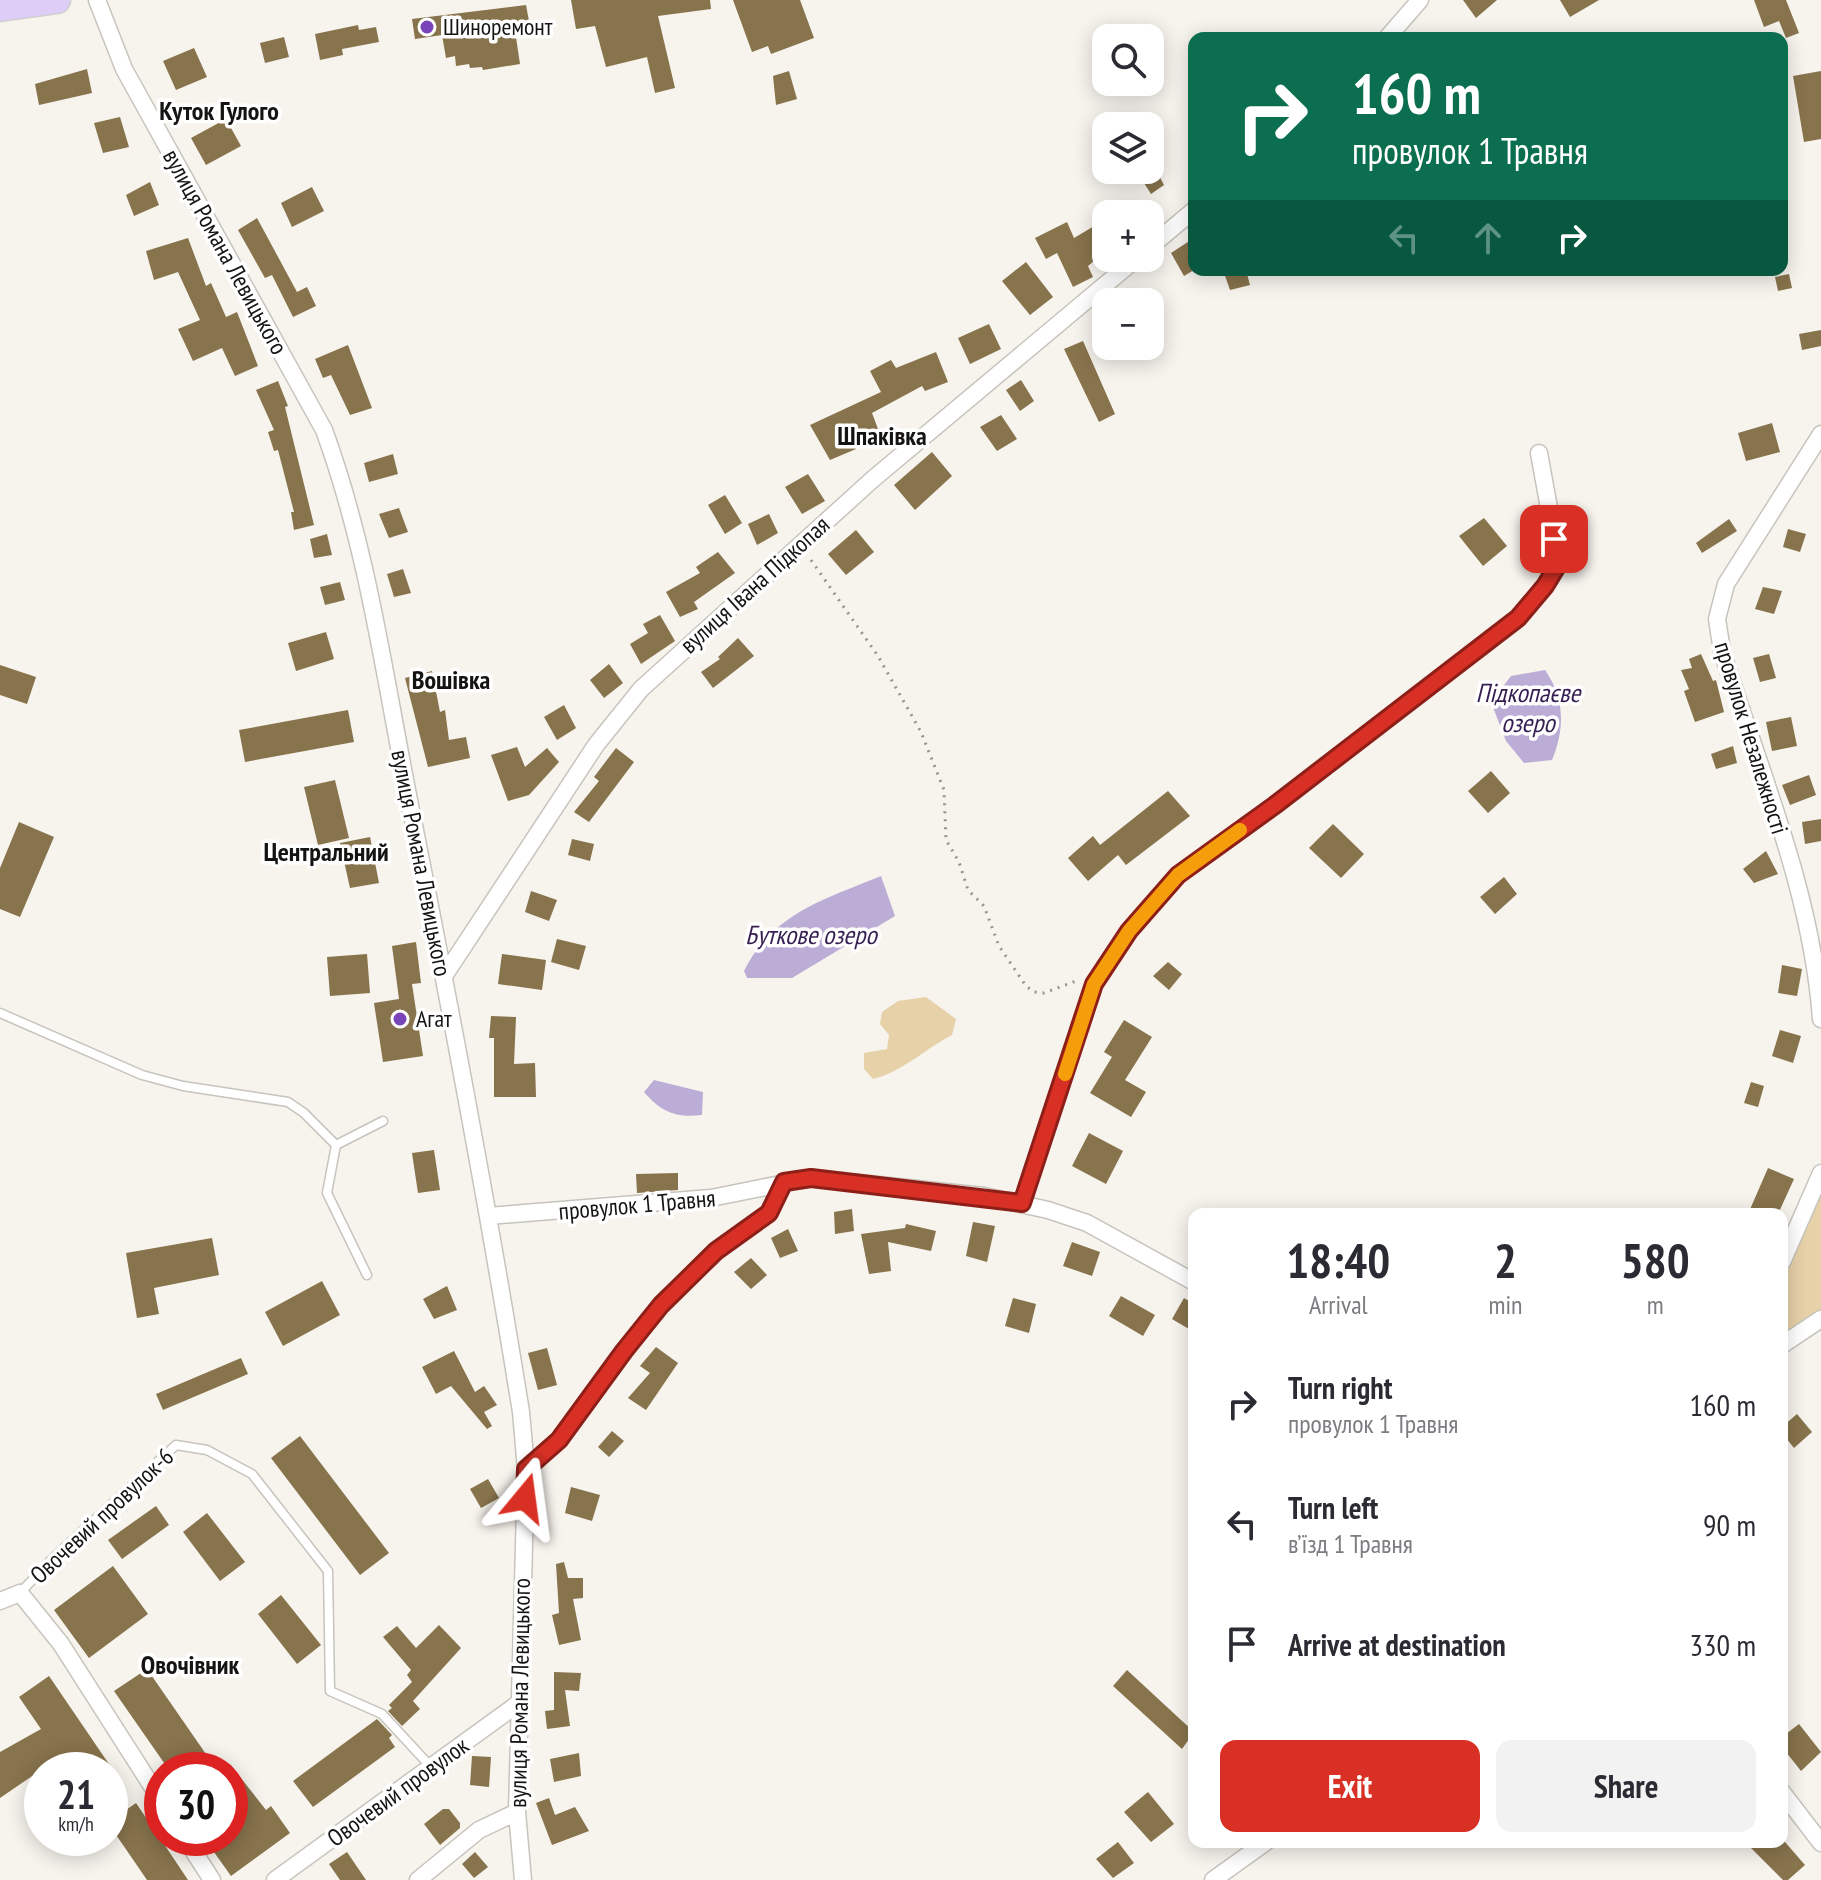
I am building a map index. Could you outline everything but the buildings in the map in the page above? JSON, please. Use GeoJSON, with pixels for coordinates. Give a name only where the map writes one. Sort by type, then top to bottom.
{"type":"FeatureCollection","features":[{"type":"Feature","properties":{"kind":"main road"},"geometry":{"type":"LineString","coordinates":[[0,8],[57,0]]}},
{"type":"Feature","properties":{"kind":"street","name":"вулиця Романа Левицького"},"geometry":{"type":"LineString","coordinates":[[97,0],[124,69],[324,430],[337,466],[364,571],[444,976],[521,1412],[526,1469],[517,1812],[523,1880]]}},
{"type":"Feature","properties":{"kind":"street"},"geometry":{"type":"LineString","coordinates":[[1392,32],[1420,0]]}},
{"type":"Feature","properties":{"kind":"street"},"geometry":{"type":"LineString","coordinates":[[1164,235],[1188,215]]}},
{"type":"Feature","properties":{"kind":"street","name":"вулиця Івана Підкопая"},"geometry":{"type":"LineString","coordinates":[[444,976],[620,713],[652,678],[799,544],[1120,272]]}},
{"type":"Feature","properties":{"kind":"street","name":"провулок Незалежності"},"geometry":{"type":"LineString","coordinates":[[1821,434],[1726,584],[1717,619],[1722,651],[1805,914],[1814,953],[1821,1019]]}},
{"type":"Feature","properties":{"kind":"street"},"geometry":{"type":"LineString","coordinates":[[1022,1203],[1094,984],[1129,931],[1178,875],[1439,681],[1518,618],[1545,586],[1559,563],[1539,453]]}},
{"type":"Feature","properties":{"kind":"street"},"geometry":{"type":"LineString","coordinates":[[1788,1248],[1821,1173]]}},
{"type":"Feature","properties":{"kind":"street","name":"провулок 1 Травня"},"geometry":{"type":"LineString","coordinates":[[488,1216],[711,1198],[811,1178],[1022,1203],[1087,1223],[1188,1279]]}},
{"type":"Feature","properties":{"kind":"street","name":"провулок 1 Травня"},"geometry":{"type":"LineString","coordinates":[[526,1469],[542,1458],[566,1432],[661,1305],[716,1251],[769,1213],[784,1182]]}},
{"type":"Feature","properties":{"kind":"street"},"geometry":{"type":"LineString","coordinates":[[1788,1341],[1821,1319]]}},
{"type":"Feature","properties":{"kind":"street"},"geometry":{"type":"LineString","coordinates":[[0,1601],[20,1593]]}},
{"type":"Feature","properties":{"kind":"street","name":"Овочевий провулок-6"},"geometry":{"type":"LineString","coordinates":[[20,1593],[61,1644],[144,1774]]}},
{"type":"Feature","properties":{"kind":"street","name":"Овочевий провулок"},"geometry":{"type":"LineString","coordinates":[[275,1880],[519,1703]]}},
{"type":"Feature","properties":{"kind":"street"},"geometry":{"type":"LineString","coordinates":[[1788,1800],[1821,1843]]}},
{"type":"Feature","properties":{"kind":"street"},"geometry":{"type":"LineString","coordinates":[[418,1880],[479,1830],[517,1812]]}},
{"type":"Feature","properties":{"kind":"street"},"geometry":{"type":"LineString","coordinates":[[1213,1880],[1258,1848]]}},
{"type":"Feature","properties":{"kind":"street"},"geometry":{"type":"LineString","coordinates":[[197,1856],[212,1880]]}},
{"type":"Feature","properties":{"kind":"lane"},"geometry":{"type":"LineString","coordinates":[[0,1013],[142,1075],[183,1086],[288,1102],[336,1145]]}},
{"type":"Feature","properties":{"kind":"lane"},"geometry":{"type":"LineString","coordinates":[[336,1145],[383,1121]]}},
{"type":"Feature","properties":{"kind":"lane"},"geometry":{"type":"LineString","coordinates":[[336,1145],[327,1193],[367,1275]]}},
{"type":"Feature","properties":{"kind":"lane","name":"Овочевий провулок-6"},"geometry":{"type":"LineString","coordinates":[[20,1593],[51,1560],[176,1445],[207,1450],[252,1474],[328,1571],[330,1691],[382,1714],[433,1768]]}},
{"type":"Feature","properties":{"kind":"path"},"geometry":{"type":"LineString","coordinates":[[799,544],[878,656],[921,732],[944,790],[946,840],[959,862],[968,890],[984,906],[993,934],[1020,979],[1039,993],[1075,981],[1094,984]]}},
{"type":"Feature","properties":{"kind":"shaded area","name":"Буткове озеро"},"geometry":{"type":"Polygon","coordinates":[[[926,997],[956,1019],[952,1035],[904,1066],[873,1079],[864,1069],[864,1053],[887,1049],[889,1035],[880,1024],[882,1012],[898,1001],[926,997]]]}},
{"type":"Feature","properties":{"kind":"shaded area"},"geometry":{"type":"Polygon","coordinates":[[[1821,1173],[1821,1319],[1788,1341],[1788,1248],[1821,1173]]]}},
{"type":"Feature","properties":{"kind":"water","name":"Підкопаєве озеро"},"geometry":{"type":"Polygon","coordinates":[[[1545,670],[1559,703],[1559,737],[1552,760],[1524,763],[1506,741],[1491,702],[1511,676],[1545,670]]]}},
{"type":"Feature","properties":{"kind":"water","name":"Буткове озеро"},"geometry":{"type":"Polygon","coordinates":[[[881,876],[895,916],[792,978],[747,978],[744,971],[756,951],[785,922],[802,910],[881,876]]]}},
{"type":"Feature","properties":{"kind":"water"},"geometry":{"type":"Polygon","coordinates":[[[654,1080],[703,1092],[702,1115],[677,1114],[657,1104],[644,1092],[654,1080]]]}},
{"type":"Feature","properties":{"kind":"slow traffic"},"geometry":{"type":"LineString","coordinates":[[1065,1074],[1094,984],[1129,931],[1178,875],[1240,830]]}},
{"type":"Feature","properties":{"kind":"place","name":"Шиноремонт"},"geometry":{"type":"Point","coordinates":[427,27]}},
{"type":"Feature","properties":{"kind":"place","name":"Агат"},"geometry":{"type":"Point","coordinates":[400,1019]}},
{"type":"Feature","properties":{"kind":"district","name":"Куток Гулого"},"geometry":{"type":"Point","coordinates":[219,111]}},
{"type":"Feature","properties":{"kind":"district","name":"Шпаківка"},"geometry":{"type":"Point","coordinates":[882,436]}},
{"type":"Feature","properties":{"kind":"district","name":"Вошівка"},"geometry":{"type":"Point","coordinates":[451,680]}},
{"type":"Feature","properties":{"kind":"district","name":"Центральний"},"geometry":{"type":"Point","coordinates":[326,852]}},
{"type":"Feature","properties":{"kind":"district","name":"Овочівник"},"geometry":{"type":"Point","coordinates":[190,1665]}},
{"type":"Feature","properties":{"kind":"route"},"geometry":{"type":"LineString","coordinates":[[525,1498],[526,1469],[542,1458],[573,1423],[642,1327],[716,1251],[769,1213],[784,1182],[811,1178],[984,1196],[1022,1203],[1094,984],[1129,931],[1178,875],[1275,805],[1518,618],[1545,586],[1559,563],[1554,539]]}}]}
